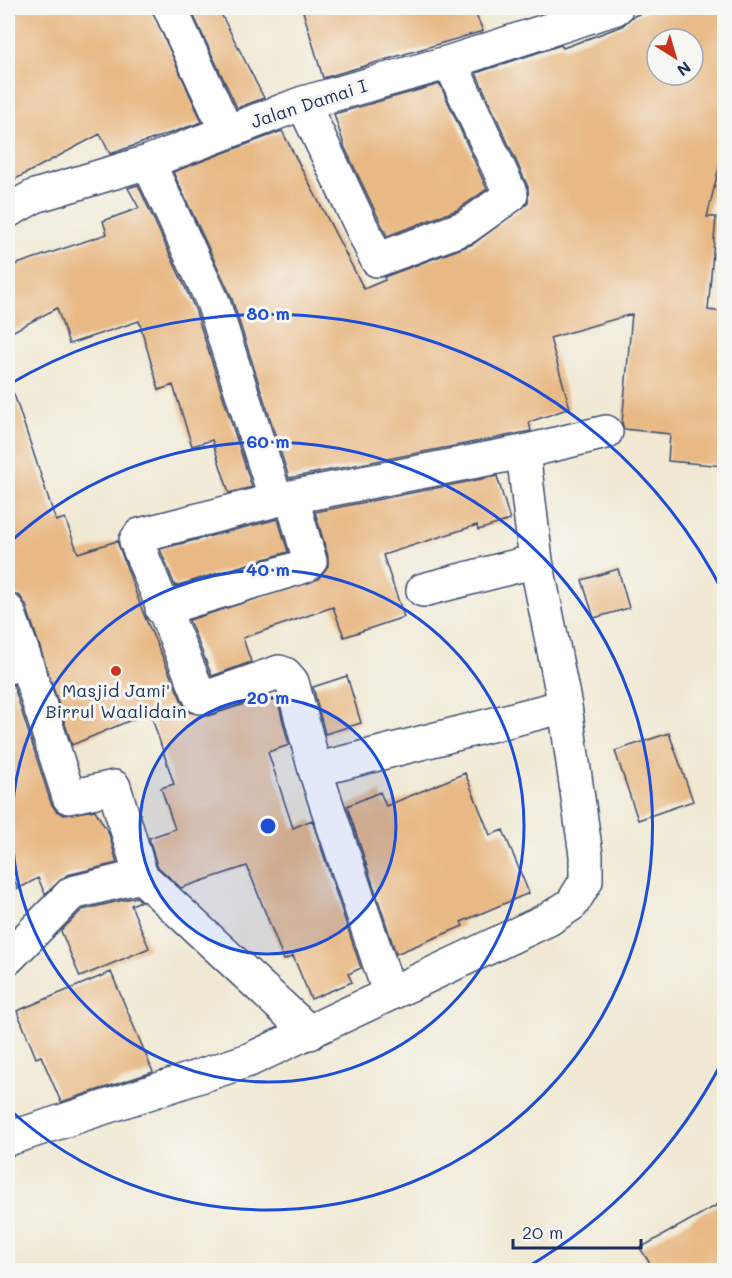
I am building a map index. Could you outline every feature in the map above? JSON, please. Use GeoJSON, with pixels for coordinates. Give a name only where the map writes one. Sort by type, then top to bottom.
{"type":"FeatureCollection","features":[{"type":"Feature","properties":{"kind":"street"},"geometry":{"type":"LineString","coordinates":[[170,8],[227,132]]}},
{"type":"Feature","properties":{"kind":"street","name":"Jalan Damai I"},"geometry":{"type":"LineString","coordinates":[[8,211],[35,196],[148,162],[303,103],[450,62],[616,8]]}},
{"type":"Feature","properties":{"kind":"street"},"geometry":{"type":"LineString","coordinates":[[303,103],[377,260],[466,227],[512,195],[450,62]]}},
{"type":"Feature","properties":{"kind":"street"},"geometry":{"type":"LineString","coordinates":[[148,162],[213,302],[286,498],[296,513],[310,561],[305,566],[162,609]]}},
{"type":"Feature","properties":{"kind":"street"},"geometry":{"type":"LineString","coordinates":[[388,992],[315,770],[292,682],[285,674],[279,672],[208,697],[200,697],[137,546],[137,537],[286,498],[523,452],[606,432]]}},
{"type":"Feature","properties":{"kind":"street"},"geometry":{"type":"LineString","coordinates":[[8,1139],[249,1060],[310,1033],[388,992],[549,919],[572,904],[586,881],[586,855],[566,706],[536,561],[523,452]]}},
{"type":"Feature","properties":{"kind":"street"},"geometry":{"type":"LineString","coordinates":[[423,590],[536,561]]}},
{"type":"Feature","properties":{"kind":"street"},"geometry":{"type":"LineString","coordinates":[[8,611],[16,663],[69,797],[114,787],[141,876],[310,1033]]}},
{"type":"Feature","properties":{"kind":"street"},"geometry":{"type":"LineString","coordinates":[[315,770],[566,706]]}},
{"type":"Feature","properties":{"kind":"street"},"geometry":{"type":"LineString","coordinates":[[8,958],[72,893],[141,876]]}},
{"type":"Feature","properties":{"kind":"building"},"geometry":{"type":"Polygon","coordinates":[[[8,8],[151,8],[202,122],[110,154],[100,134],[8,183],[8,8]]]}},
{"type":"Feature","properties":{"kind":"building"},"geometry":{"type":"Polygon","coordinates":[[[190,8],[218,8],[264,98],[237,108],[190,8]]]}},
{"type":"Feature","properties":{"kind":"building"},"geometry":{"type":"Polygon","coordinates":[[[302,8],[473,8],[483,31],[323,78],[302,8]]]}},
{"type":"Feature","properties":{"kind":"building"},"geometry":{"type":"Polygon","coordinates":[[[653,8],[724,8],[724,147],[707,217],[716,217],[708,310],[724,312],[724,466],[668,461],[670,434],[624,429],[622,423],[632,314],[550,338],[570,408],[529,422],[531,431],[289,478],[231,296],[173,172],[282,131],[364,289],[385,280],[384,277],[473,244],[528,203],[528,187],[476,73],[561,45],[563,48],[622,26],[632,17],[653,8]]]}},
{"type":"Feature","properties":{"kind":"building"},"geometry":{"type":"Polygon","coordinates":[[[440,84],[487,189],[457,210],[387,236],[345,148],[334,114],[440,84]]]}},
{"type":"Feature","properties":{"kind":"building"},"geometry":{"type":"Polygon","coordinates":[[[138,185],[195,309],[252,487],[229,493],[212,440],[192,446],[173,385],[159,390],[139,321],[69,344],[57,308],[8,334],[8,267],[107,234],[103,221],[139,208],[128,188],[138,185]]]}},
{"type":"Feature","properties":{"kind":"building"},"geometry":{"type":"Polygon","coordinates":[[[14,394],[56,521],[65,518],[78,553],[117,541],[144,615],[183,704],[189,712],[208,716],[263,698],[264,702],[277,698],[289,745],[268,752],[293,828],[312,820],[361,968],[348,974],[352,982],[311,999],[293,956],[284,960],[247,866],[181,888],[157,866],[149,838],[175,829],[161,788],[174,784],[150,712],[72,745],[26,605],[20,596],[8,593],[8,395],[14,394]]]}},
{"type":"Feature","properties":{"kind":"building"},"geometry":{"type":"Polygon","coordinates":[[[497,476],[510,520],[478,530],[477,525],[383,555],[404,617],[344,637],[333,607],[243,638],[251,662],[212,676],[189,620],[318,579],[328,566],[328,556],[315,512],[497,476]]]}},
{"type":"Feature","properties":{"kind":"building"},"geometry":{"type":"Polygon","coordinates":[[[278,519],[288,552],[175,586],[160,549],[278,519]]]}},
{"type":"Feature","properties":{"kind":"building"},"geometry":{"type":"Polygon","coordinates":[[[618,569],[629,608],[594,618],[582,580],[618,569]]]}},
{"type":"Feature","properties":{"kind":"building"},"geometry":{"type":"Polygon","coordinates":[[[347,676],[361,723],[325,734],[313,687],[347,676]]]}},
{"type":"Feature","properties":{"kind":"building"},"geometry":{"type":"Polygon","coordinates":[[[13,684],[51,803],[56,811],[64,815],[95,810],[109,834],[117,863],[67,875],[45,894],[38,878],[18,889],[8,867],[8,686],[13,684]]]}},
{"type":"Feature","properties":{"kind":"building"},"geometry":{"type":"Polygon","coordinates":[[[669,733],[693,801],[638,820],[615,751],[669,733]]]}},
{"type":"Feature","properties":{"kind":"building"},"geometry":{"type":"Polygon","coordinates":[[[465,773],[490,835],[503,830],[529,893],[461,922],[463,926],[396,954],[347,806],[380,792],[386,806],[465,773]]]}},
{"type":"Feature","properties":{"kind":"building"},"geometry":{"type":"Polygon","coordinates":[[[136,897],[141,901],[131,905],[149,948],[80,977],[61,931],[82,910],[136,897]]]}},
{"type":"Feature","properties":{"kind":"building"},"geometry":{"type":"Polygon","coordinates":[[[111,972],[153,1072],[61,1102],[41,1056],[36,1058],[17,1011],[111,972]]]}},
{"type":"Feature","properties":{"kind":"building"},"geometry":{"type":"Polygon","coordinates":[[[724,1201],[724,1270],[654,1270],[640,1248],[724,1201]]]}},
{"type":"Feature","properties":{"kind":"place","name":"Masjid Jami' Birrul Waalidain"},"geometry":{"type":"Point","coordinates":[116,671]}}]}
